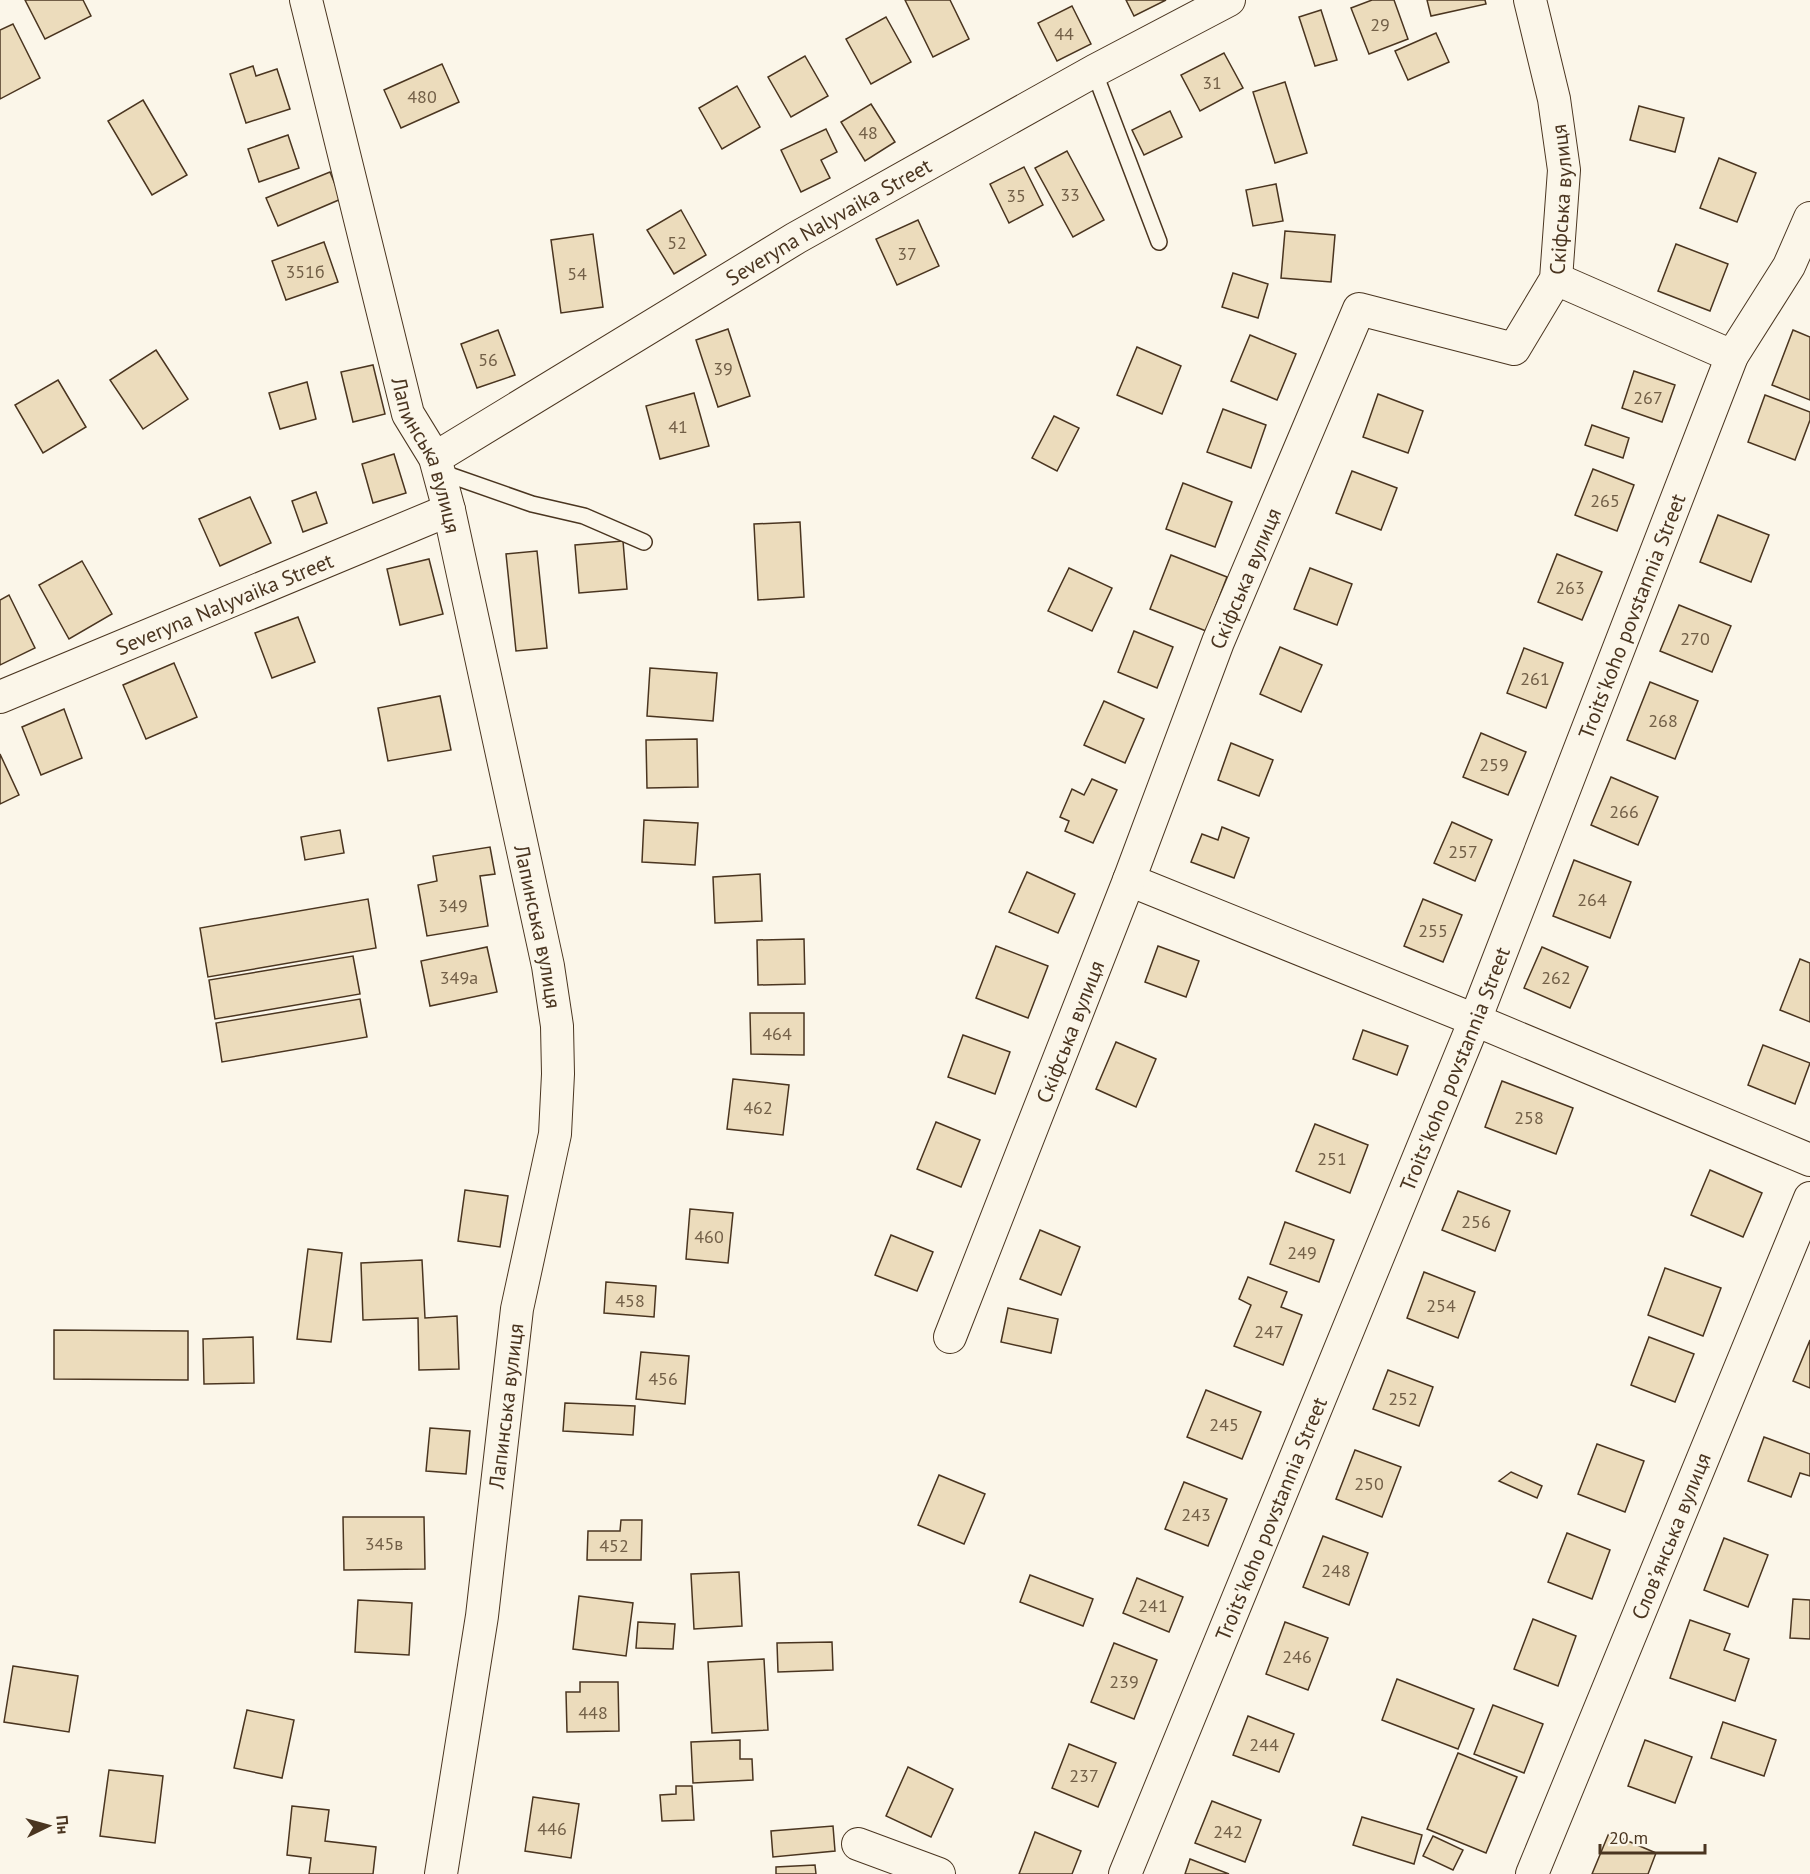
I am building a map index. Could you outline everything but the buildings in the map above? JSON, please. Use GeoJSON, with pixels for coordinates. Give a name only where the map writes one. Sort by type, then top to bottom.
{"type":"FeatureCollection","features":[{"type":"Feature","properties":{"kind":"street","name":"Лапинська вулиця"},"geometry":{"type":"LineString","coordinates":[[306,0],[408,414],[436,465],[449,510],[548,966],[557,1026],[558,1074],[555,1134],[517,1309],[482,1616],[441,1874]]}},
{"type":"Feature","properties":{"kind":"street","name":"Severyna Nalyvaika Street"},"geometry":{"type":"LineString","coordinates":[[436,465],[796,238],[1094,71],[1229,0]]}},
{"type":"Feature","properties":{"kind":"street","name":"Скіфська вулиця"},"geometry":{"type":"LineString","coordinates":[[950,1337],[1129,880],[1218,642],[1359,309],[1514,349],[1556,279],[1564,170],[1554,99],[1530,0]]}},
{"type":"Feature","properties":{"kind":"street","name":"Troits'koho povstannia Street"},"geometry":{"type":"LineString","coordinates":[[1125,1874],[1475,1020],[1732,356],[1799,265],[1810,218]]}},
{"type":"Feature","properties":{"kind":"street"},"geometry":{"type":"LineString","coordinates":[[1556,279],[1732,356]]}},
{"type":"Feature","properties":{"kind":"street","name":"Severyna Nalyvaika Street"},"geometry":{"type":"LineString","coordinates":[[0,697],[449,510]]}},
{"type":"Feature","properties":{"kind":"street"},"geometry":{"type":"LineString","coordinates":[[1129,880],[1475,1020],[1810,1160]]}},
{"type":"Feature","properties":{"kind":"street","name":"Словʼянська вулиця"},"geometry":{"type":"LineString","coordinates":[[1532,1874],[1810,1198]]}},
{"type":"Feature","properties":{"kind":"street"},"geometry":{"type":"LineString","coordinates":[[858,1844],[939,1874]]}},
{"type":"Feature","properties":{"kind":"lane"},"geometry":{"type":"LineString","coordinates":[[1094,71],[1160,242]]}},
{"type":"Feature","properties":{"kind":"lane"},"geometry":{"type":"LineString","coordinates":[[436,465],[532,504],[584,516],[644,542]]}}]}
